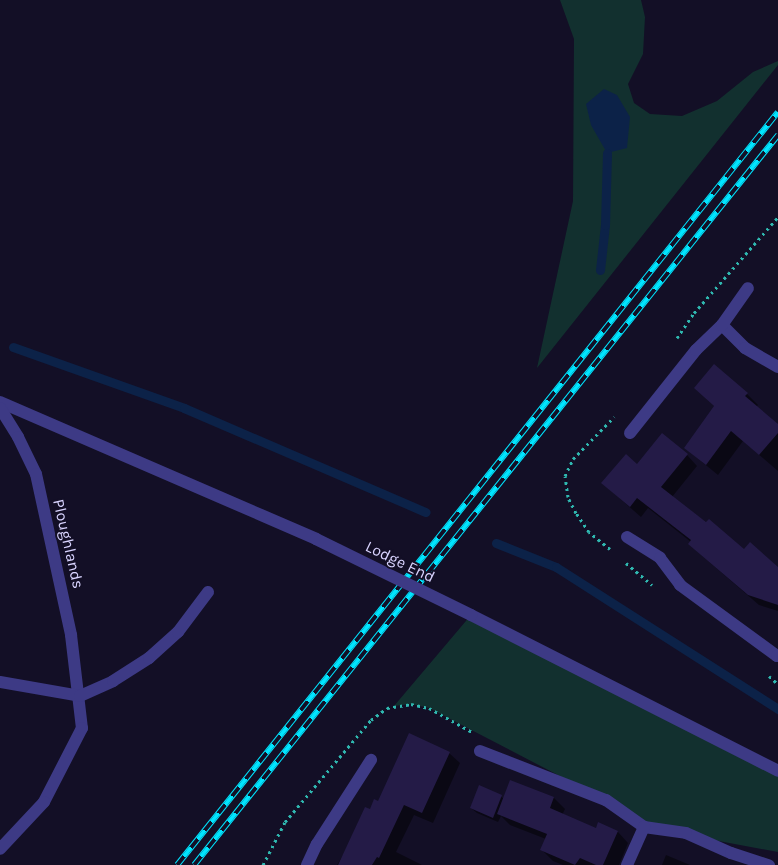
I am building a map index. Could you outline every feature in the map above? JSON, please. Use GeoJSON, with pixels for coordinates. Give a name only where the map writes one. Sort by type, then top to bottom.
{"type":"FeatureCollection","features":[{"type":"Feature","properties":{"kind":"street"},"geometry":{"type":"LineString","coordinates":[[630,433],[696,350],[722,324],[748,288]]}},
{"type":"Feature","properties":{"kind":"street"},"geometry":{"type":"LineString","coordinates":[[722,324],[745,348],[778,367]]}},
{"type":"Feature","properties":{"kind":"street","name":"Lodge End"},"geometry":{"type":"LineString","coordinates":[[0,402],[316,539],[778,770]]}},
{"type":"Feature","properties":{"kind":"street","name":"Ploughlands"},"geometry":{"type":"LineString","coordinates":[[0,408],[18,437],[36,474],[59,574],[80,696],[82,728],[44,802],[0,849]]}},
{"type":"Feature","properties":{"kind":"street"},"geometry":{"type":"LineString","coordinates":[[627,537],[660,558],[680,585],[778,656]]}},
{"type":"Feature","properties":{"kind":"street"},"geometry":{"type":"LineString","coordinates":[[0,682],[80,696],[114,681],[149,658],[178,632],[208,592]]}},
{"type":"Feature","properties":{"kind":"street"},"geometry":{"type":"LineString","coordinates":[[480,751],[606,800],[644,827],[686,833],[731,853],[769,865]]}},
{"type":"Feature","properties":{"kind":"street"},"geometry":{"type":"LineString","coordinates":[[307,865],[317,844],[371,760]]}},
{"type":"Feature","properties":{"kind":"street"},"geometry":{"type":"LineString","coordinates":[[627,865],[644,827]]}},
{"type":"Feature","properties":{"kind":"path"},"geometry":{"type":"LineString","coordinates":[[672,346],[694,313],[778,217]]}},
{"type":"Feature","properties":{"kind":"path"},"geometry":{"type":"LineString","coordinates":[[611,551],[589,532],[576,513],[568,497],[565,476],[573,459],[618,413]]}},
{"type":"Feature","properties":{"kind":"path"},"geometry":{"type":"LineString","coordinates":[[618,557],[656,588]]}},
{"type":"Feature","properties":{"kind":"path"},"geometry":{"type":"LineString","coordinates":[[762,669],[778,684]]}},
{"type":"Feature","properties":{"kind":"green space"},"geometry":{"type":"Polygon","coordinates":[[[560,0],[641,0],[645,17],[643,54],[628,84],[634,103],[650,114],[682,116],[717,101],[753,72],[778,61],[778,65],[537,368],[573,201],[574,39],[560,0]]]}},
{"type":"Feature","properties":{"kind":"green space"},"geometry":{"type":"Polygon","coordinates":[[[471,615],[778,771],[778,852],[644,827],[606,800],[429,708],[411,704],[394,706],[471,615]]]}},
{"type":"Feature","properties":{"kind":"water"},"geometry":{"type":"Polygon","coordinates":[[[604,89],[617,95],[630,117],[627,148],[607,153],[591,125],[586,104],[604,89]]]}},
{"type":"Feature","properties":{"kind":"building"},"geometry":{"type":"Polygon","coordinates":[[[714,364],[748,393],[745,396],[778,424],[778,433],[759,455],[731,431],[706,465],[684,448],[714,406],[694,388],[714,364]]]}},
{"type":"Feature","properties":{"kind":"building"},"geometry":{"type":"Polygon","coordinates":[[[662,433],[688,454],[661,487],[706,522],[709,519],[744,549],[750,542],[778,567],[778,605],[748,595],[688,544],[691,540],[637,498],[630,507],[601,483],[626,454],[637,464],[662,433]]]}},
{"type":"Feature","properties":{"kind":"building"},"geometry":{"type":"Polygon","coordinates":[[[409,733],[450,752],[422,813],[404,805],[379,858],[377,857],[372,865],[338,865],[365,807],[370,809],[374,799],[378,801],[409,733]]]}},
{"type":"Feature","properties":{"kind":"building"},"geometry":{"type":"Polygon","coordinates":[[[510,780],[554,797],[550,808],[596,828],[598,822],[618,831],[603,865],[596,865],[580,858],[575,865],[540,850],[547,834],[497,814],[510,780]]]}},
{"type":"Feature","properties":{"kind":"building"},"geometry":{"type":"Polygon","coordinates":[[[479,785],[502,795],[493,818],[470,808],[479,785]]]}},
{"type":"Feature","properties":{"kind":"waterway"},"geometry":{"type":"LineString","coordinates":[[600,270],[605,225],[607,153]]}},
{"type":"Feature","properties":{"kind":"waterway"},"geometry":{"type":"LineString","coordinates":[[13,347],[184,408],[426,512]]}},
{"type":"Feature","properties":{"kind":"waterway"},"geometry":{"type":"LineString","coordinates":[[496,543],[556,567],[778,709]]}},
{"type":"Feature","properties":{"kind":"railway"},"geometry":{"type":"LineString","coordinates":[[177,865],[778,112]]}},
{"type":"Feature","properties":{"kind":"railway"},"geometry":{"type":"LineString","coordinates":[[194,865],[778,135]]}}]}
